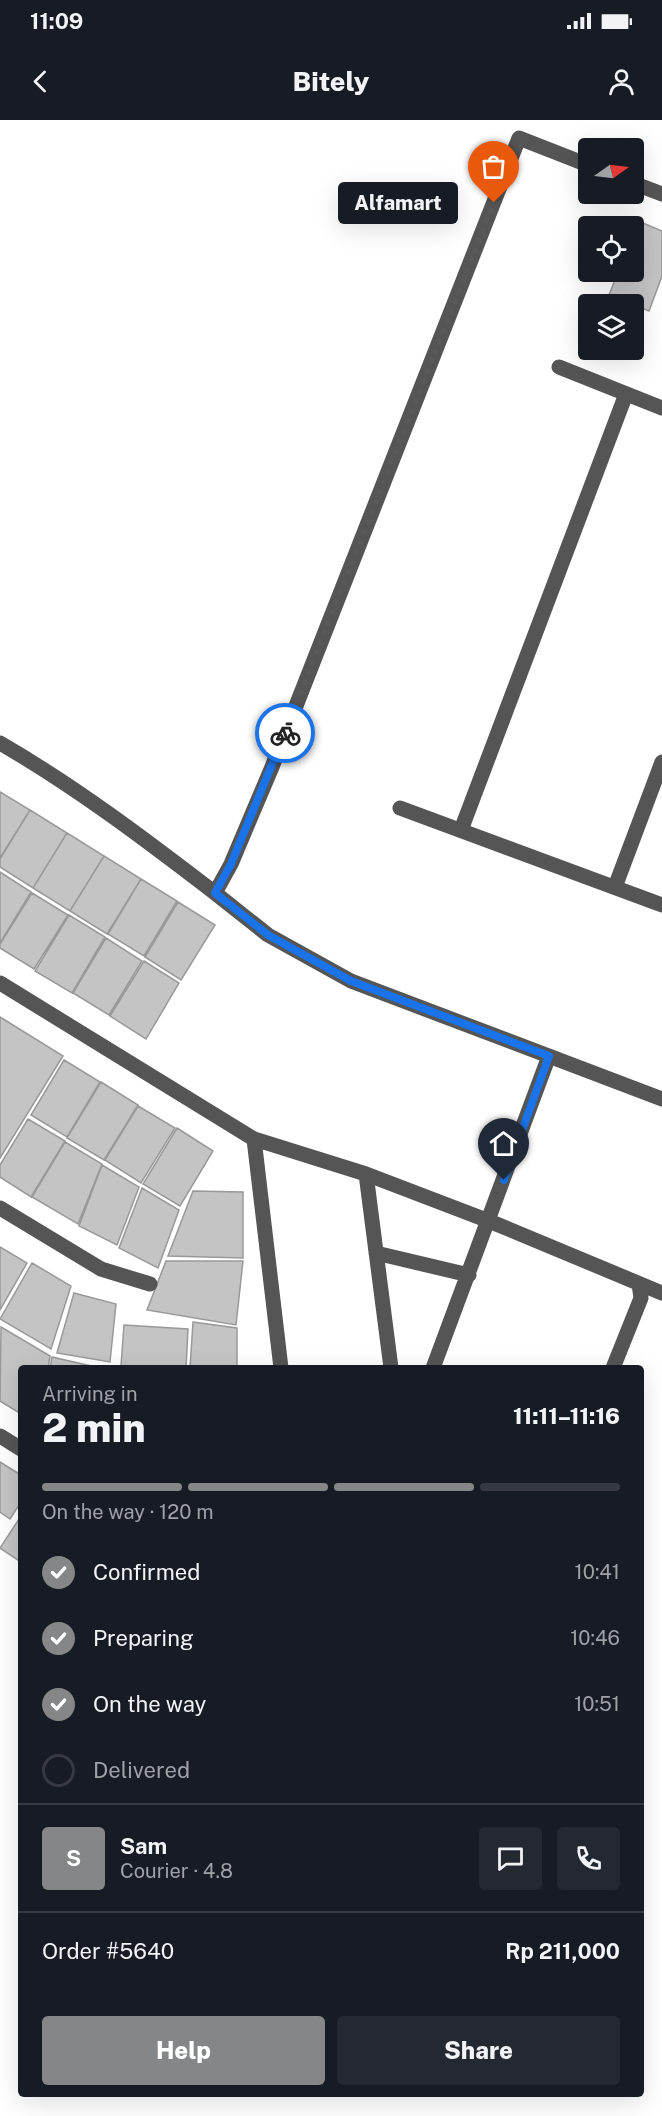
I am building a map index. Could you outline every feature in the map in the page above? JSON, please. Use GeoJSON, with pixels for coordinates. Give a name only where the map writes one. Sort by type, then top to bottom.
{"type":"FeatureCollection","features":[{"type":"Feature","properties":{"kind":"street"},"geometry":{"type":"LineString","coordinates":[[215,893],[227,872],[272,767],[519,138],[578,161]]}},
{"type":"Feature","properties":{"kind":"street"},"geometry":{"type":"LineString","coordinates":[[644,187],[662,194]]}},
{"type":"Feature","properties":{"kind":"street"},"geometry":{"type":"LineString","coordinates":[[559,367],[662,408]]}},
{"type":"Feature","properties":{"kind":"street"},"geometry":{"type":"LineString","coordinates":[[461,830],[626,394]]}},
{"type":"Feature","properties":{"kind":"street"},"geometry":{"type":"LineString","coordinates":[[0,743],[48,771],[153,845],[268,935],[351,981],[662,1099]]}},
{"type":"Feature","properties":{"kind":"street"},"geometry":{"type":"LineString","coordinates":[[615,887],[662,762]]}},
{"type":"Feature","properties":{"kind":"street"},"geometry":{"type":"LineString","coordinates":[[400,808],[662,905]]}},
{"type":"Feature","properties":{"kind":"street"},"geometry":{"type":"LineString","coordinates":[[0,983],[254,1138],[366,1174],[489,1221],[662,1293]]}},
{"type":"Feature","properties":{"kind":"street"},"geometry":{"type":"LineString","coordinates":[[435,1365],[549,1056]]}},
{"type":"Feature","properties":{"kind":"street"},"geometry":{"type":"LineString","coordinates":[[254,1138],[281,1365]]}},
{"type":"Feature","properties":{"kind":"street"},"geometry":{"type":"LineString","coordinates":[[366,1174],[391,1365]]}},
{"type":"Feature","properties":{"kind":"street"},"geometry":{"type":"LineString","coordinates":[[0,1208],[101,1269],[150,1284]]}},
{"type":"Feature","properties":{"kind":"street"},"geometry":{"type":"LineString","coordinates":[[376,1253],[469,1275]]}},
{"type":"Feature","properties":{"kind":"street"},"geometry":{"type":"LineString","coordinates":[[614,1365],[641,1298],[639,1284]]}},
{"type":"Feature","properties":{"kind":"street"},"geometry":{"type":"LineString","coordinates":[[0,1436],[18,1447]]}},
{"type":"Feature","properties":{"kind":"building"},"geometry":{"type":"Polygon","coordinates":[[[644,224],[662,231],[662,276],[649,311],[644,309],[644,294],[609,294],[614,282],[644,282],[644,224]]]}},
{"type":"Feature","properties":{"kind":"building"},"geometry":{"type":"Polygon","coordinates":[[[0,792],[30,810],[0,858],[0,792]]]}},
{"type":"Feature","properties":{"kind":"building"},"geometry":{"type":"Polygon","coordinates":[[[30,810],[67,833],[33,888],[0,867],[0,859],[30,810]]]}},
{"type":"Feature","properties":{"kind":"building"},"geometry":{"type":"Polygon","coordinates":[[[67,833],[104,856],[70,911],[33,888],[67,833]]]}},
{"type":"Feature","properties":{"kind":"building"},"geometry":{"type":"Polygon","coordinates":[[[104,856],[141,879],[107,934],[70,911],[104,856]]]}},
{"type":"Feature","properties":{"kind":"building"},"geometry":{"type":"Polygon","coordinates":[[[0,872],[31,892],[0,943],[0,872]]]}},
{"type":"Feature","properties":{"kind":"building"},"geometry":{"type":"Polygon","coordinates":[[[141,879],[177,901],[144,956],[108,934],[141,879]]]}},
{"type":"Feature","properties":{"kind":"building"},"geometry":{"type":"Polygon","coordinates":[[[32,893],[68,915],[34,969],[0,948],[0,944],[32,893]]]}},
{"type":"Feature","properties":{"kind":"building"},"geometry":{"type":"Polygon","coordinates":[[[178,902],[215,925],[181,980],[145,957],[178,902]]]}},
{"type":"Feature","properties":{"kind":"building"},"geometry":{"type":"Polygon","coordinates":[[[69,915],[105,937],[72,993],[35,971],[69,915]]]}},
{"type":"Feature","properties":{"kind":"building"},"geometry":{"type":"Polygon","coordinates":[[[106,938],[142,961],[109,1015],[73,993],[106,938]]]}},
{"type":"Feature","properties":{"kind":"building"},"geometry":{"type":"Polygon","coordinates":[[[144,961],[179,983],[146,1039],[110,1016],[144,961]]]}},
{"type":"Feature","properties":{"kind":"building"},"geometry":{"type":"Polygon","coordinates":[[[0,1017],[63,1056],[0,1158],[0,1017]]]}},
{"type":"Feature","properties":{"kind":"building"},"geometry":{"type":"Polygon","coordinates":[[[64,1060],[100,1082],[67,1137],[31,1115],[64,1060]]]}},
{"type":"Feature","properties":{"kind":"building"},"geometry":{"type":"Polygon","coordinates":[[[101,1082],[138,1105],[104,1160],[67,1138],[101,1082]]]}},
{"type":"Feature","properties":{"kind":"building"},"geometry":{"type":"Polygon","coordinates":[[[138,1106],[175,1128],[141,1183],[105,1160],[138,1106]]]}},
{"type":"Feature","properties":{"kind":"building"},"geometry":{"type":"Polygon","coordinates":[[[28,1119],[65,1141],[31,1197],[0,1177],[0,1165],[28,1119]]]}},
{"type":"Feature","properties":{"kind":"building"},"geometry":{"type":"Polygon","coordinates":[[[177,1128],[213,1151],[180,1206],[143,1184],[177,1128]]]}},
{"type":"Feature","properties":{"kind":"building"},"geometry":{"type":"Polygon","coordinates":[[[65,1142],[102,1164],[78,1224],[32,1197],[65,1142]]]}},
{"type":"Feature","properties":{"kind":"building"},"geometry":{"type":"Polygon","coordinates":[[[102,1165],[139,1187],[117,1245],[79,1226],[102,1165]]]}},
{"type":"Feature","properties":{"kind":"building"},"geometry":{"type":"Polygon","coordinates":[[[142,1188],[179,1210],[158,1268],[119,1248],[142,1188]]]}},
{"type":"Feature","properties":{"kind":"building"},"geometry":{"type":"Polygon","coordinates":[[[193,1191],[243,1192],[243,1258],[168,1256],[193,1191]]]}},
{"type":"Feature","properties":{"kind":"building"},"geometry":{"type":"Polygon","coordinates":[[[0,1247],[27,1263],[0,1310],[0,1247]]]}},
{"type":"Feature","properties":{"kind":"building"},"geometry":{"type":"Polygon","coordinates":[[[166,1261],[243,1261],[236,1325],[147,1310],[166,1261]]]}},
{"type":"Feature","properties":{"kind":"building"},"geometry":{"type":"Polygon","coordinates":[[[32,1263],[71,1286],[51,1349],[0,1319],[32,1263]]]}},
{"type":"Feature","properties":{"kind":"building"},"geometry":{"type":"Polygon","coordinates":[[[74,1293],[116,1304],[110,1362],[57,1353],[74,1293]]]}},
{"type":"Feature","properties":{"kind":"building"},"geometry":{"type":"Polygon","coordinates":[[[193,1322],[237,1328],[237,1365],[190,1365],[193,1322]]]}},
{"type":"Feature","properties":{"kind":"building"},"geometry":{"type":"Polygon","coordinates":[[[124,1325],[188,1329],[186,1365],[121,1365],[124,1325]]]}},
{"type":"Feature","properties":{"kind":"building"},"geometry":{"type":"Polygon","coordinates":[[[1,1327],[50,1356],[48,1365],[18,1365],[18,1412],[0,1401],[1,1327]]]}},
{"type":"Feature","properties":{"kind":"building"},"geometry":{"type":"Polygon","coordinates":[[[52,1357],[87,1365],[51,1365],[52,1357]]]}},
{"type":"Feature","properties":{"kind":"building"},"geometry":{"type":"Polygon","coordinates":[[[0,1462],[18,1473],[18,1507],[10,1519],[0,1512],[0,1462]]]}},
{"type":"Feature","properties":{"kind":"building"},"geometry":{"type":"Polygon","coordinates":[[[18,1521],[18,1560],[0,1548],[18,1521]]]}},
{"type":"Feature","properties":{"kind":"way so far"},"geometry":{"type":"LineString","coordinates":[[285,733],[494,203]]}},
{"type":"Feature","properties":{"kind":"place","name":"Alfamart"},"geometry":{"type":"Point","coordinates":[494,203]}},
{"type":"Feature","properties":{"kind":"route"},"geometry":{"type":"LineString","coordinates":[[285,733],[231,864],[215,893],[268,935],[351,981],[549,1056],[504,1180]]}}]}
